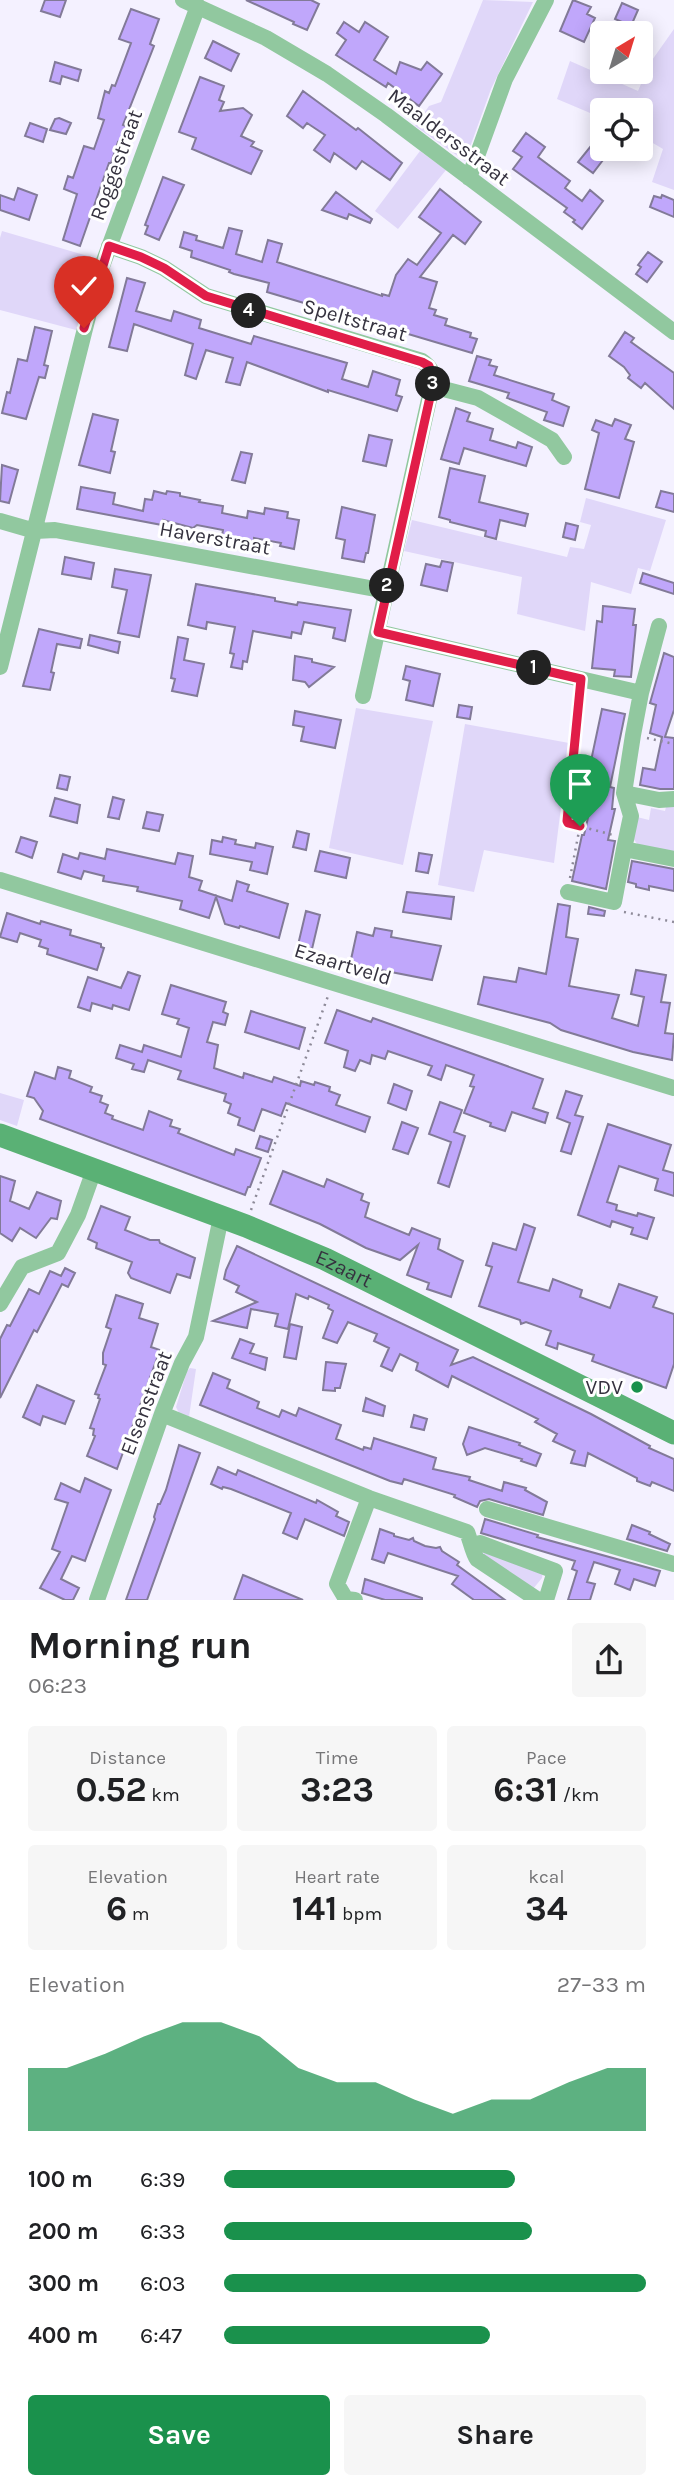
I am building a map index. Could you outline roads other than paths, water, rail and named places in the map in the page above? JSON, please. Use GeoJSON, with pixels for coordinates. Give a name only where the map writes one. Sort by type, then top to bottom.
{"type":"FeatureCollection","features":[{"type":"Feature","properties":{"kind":"main road","name":"Ezaart"},"geometry":{"type":"LineString","coordinates":[[0,1135],[246,1226],[325,1259],[674,1433]]}},
{"type":"Feature","properties":{"kind":"street"},"geometry":{"type":"LineString","coordinates":[[469,178],[505,79],[546,0]]}},
{"type":"Feature","properties":{"kind":"street","name":"Maaldersstraat"},"geometry":{"type":"LineString","coordinates":[[190,3],[265,38],[327,74],[674,332]]}},
{"type":"Feature","properties":{"kind":"street","name":"Roggestraat"},"geometry":{"type":"LineString","coordinates":[[0,667],[84,328],[190,3]]}},
{"type":"Feature","properties":{"kind":"street","name":"Speltstraat"},"geometry":{"type":"LineString","coordinates":[[109,246],[164,268],[206,296],[219,301],[422,362],[429,366],[432,373],[432,386]]}},
{"type":"Feature","properties":{"kind":"street"},"geometry":{"type":"LineString","coordinates":[[363,695],[432,386],[478,398],[552,440],[564,457]]}},
{"type":"Feature","properties":{"kind":"street","name":"Haverstraat"},"geometry":{"type":"LineString","coordinates":[[0,521],[35,531],[55,530],[386,591]]}},
{"type":"Feature","properties":{"kind":"street"},"geometry":{"type":"LineString","coordinates":[[568,892],[614,902],[631,816],[624,793],[633,735],[659,626]]}},
{"type":"Feature","properties":{"kind":"street"},"geometry":{"type":"LineString","coordinates":[[378,632],[641,693]]}},
{"type":"Feature","properties":{"kind":"street"},"geometry":{"type":"LineString","coordinates":[[624,793],[659,800],[674,799]]}},
{"type":"Feature","properties":{"kind":"street"},"geometry":{"type":"LineString","coordinates":[[625,844],[674,859]]}},
{"type":"Feature","properties":{"kind":"street","name":"Ezaartveld"},"geometry":{"type":"LineString","coordinates":[[0,880],[674,1088]]}},
{"type":"Feature","properties":{"kind":"street"},"geometry":{"type":"LineString","coordinates":[[0,1304],[22,1267],[58,1253],[78,1214],[94,1170]]}},
{"type":"Feature","properties":{"kind":"street","name":"Elsenstraat"},"geometry":{"type":"LineString","coordinates":[[97,1600],[162,1414],[182,1363],[196,1337],[221,1217]]}},
{"type":"Feature","properties":{"kind":"street"},"geometry":{"type":"LineString","coordinates":[[162,1414],[369,1498],[467,1532],[477,1559],[538,1600]]}},
{"type":"Feature","properties":{"kind":"street"},"geometry":{"type":"LineString","coordinates":[[355,1600],[346,1600],[337,1584],[369,1498]]}},
{"type":"Feature","properties":{"kind":"street"},"geometry":{"type":"LineString","coordinates":[[487,1509],[674,1564]]}},
{"type":"Feature","properties":{"kind":"street"},"geometry":{"type":"LineString","coordinates":[[474,1545],[480,1543],[555,1571],[546,1600]]}},
{"type":"Feature","properties":{"kind":"place","name":"VDV"},"geometry":{"type":"Point","coordinates":[637,1387]}}]}
